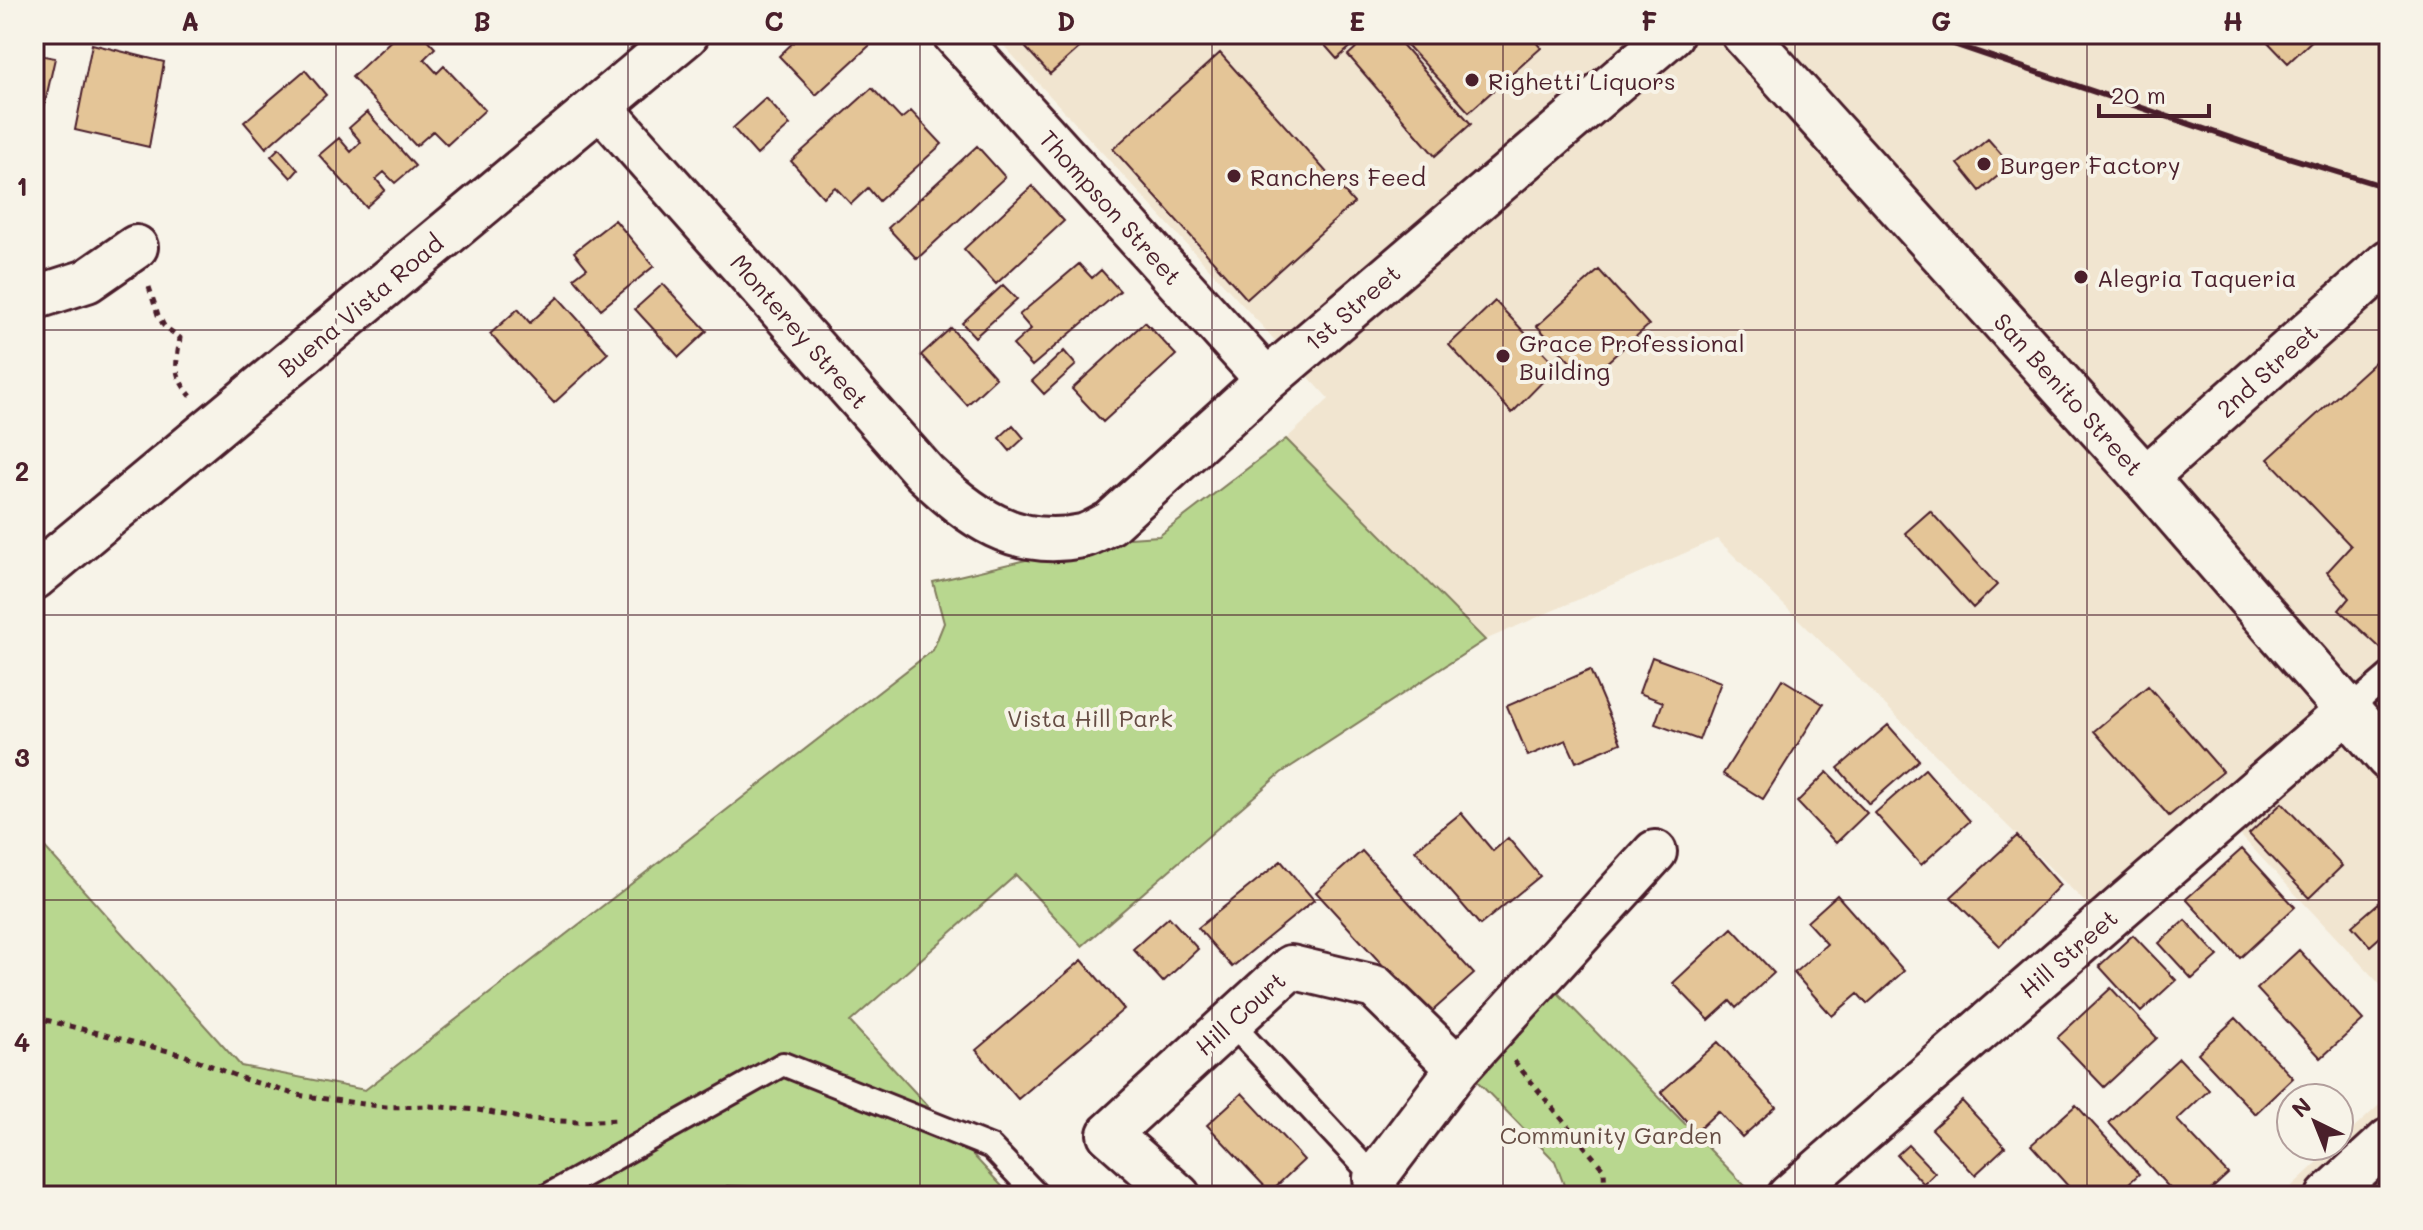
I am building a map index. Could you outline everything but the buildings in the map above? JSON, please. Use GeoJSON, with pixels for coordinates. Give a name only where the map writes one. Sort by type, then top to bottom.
{"type":"FeatureCollection","features":[{"type":"Feature","properties":{"kind":"main road","name":"Buena Vista Road"},"geometry":{"type":"LineString","coordinates":[[34,577],[686,34]]}},
{"type":"Feature","properties":{"kind":"main road","name":"San Benito Street"},"geometry":{"type":"LineString","coordinates":[[1744,34],[2145,478],[2389,758]]}},
{"type":"Feature","properties":{"kind":"street","name":"Thompson Street"},"geometry":{"type":"LineString","coordinates":[[954,34],[1267,380]]}},
{"type":"Feature","properties":{"kind":"street","name":"1st Street"},"geometry":{"type":"LineString","coordinates":[[1017,534],[1035,538],[1083,536],[1110,523],[1267,380],[1672,34]]}},
{"type":"Feature","properties":{"kind":"street","name":"Monterey Street"},"geometry":{"type":"LineString","coordinates":[[600,106],[925,473],[959,506],[1017,534]]}},
{"type":"Feature","properties":{"kind":"street"},"geometry":{"type":"LineString","coordinates":[[34,298],[87,281],[136,247]]}},
{"type":"Feature","properties":{"kind":"street","name":"2nd Street"},"geometry":{"type":"LineString","coordinates":[[2145,478],[2389,261]]}},
{"type":"Feature","properties":{"kind":"street","name":"Hill Street"},"geometry":{"type":"LineString","coordinates":[[1789,1196],[2347,711]]}},
{"type":"Feature","properties":{"kind":"street"},"geometry":{"type":"LineString","coordinates":[[1376,1187],[1458,1068],[1655,852]]}},
{"type":"Feature","properties":{"kind":"street","name":"Hill Court"},"geometry":{"type":"LineString","coordinates":[[1179,1196],[1109,1134],[1291,967],[1375,987],[1458,1068]]}},
{"type":"Feature","properties":{"kind":"street"},"geometry":{"type":"LineString","coordinates":[[2328,1196],[2389,1140]]}},
{"type":"Feature","properties":{"kind":"lane"},"geometry":{"type":"LineString","coordinates":[[2347,711],[2389,675]]}},
{"type":"Feature","properties":{"kind":"lane"},"geometry":{"type":"LineString","coordinates":[[1229,1021],[1376,1187]]}},
{"type":"Feature","properties":{"kind":"lane"},"geometry":{"type":"LineString","coordinates":[[547,1196],[783,1064],[991,1147],[1038,1196]]}},
{"type":"Feature","properties":{"kind":"path"},"geometry":{"type":"LineString","coordinates":[[136,247],[158,315],[164,326],[180,338],[176,371],[178,382],[215,425]]}},
{"type":"Feature","properties":{"kind":"path"},"geometry":{"type":"LineString","coordinates":[[34,1017],[184,1055],[244,1079],[297,1095],[386,1107],[429,1106],[478,1110],[526,1119],[578,1122],[625,1119]]}},
{"type":"Feature","properties":{"kind":"path"},"geometry":{"type":"LineString","coordinates":[[1490,1032],[1604,1170],[1605,1196]]}},
{"type":"Feature","properties":{"kind":"shaded area"},"geometry":{"type":"Polygon","coordinates":[[[993,34],[2389,34],[2389,994],[2227,821],[2105,922],[1717,539],[1485,640],[1286,439],[1329,399],[993,34]]]}},
{"type":"Feature","properties":{"kind":"shaded area"},"geometry":{"type":"Polygon","coordinates":[[[2389,1096],[2389,1196],[2281,1196],[2318,1162],[2355,1162],[2355,1127],[2389,1096]]]}},
{"type":"Feature","properties":{"kind":"green space","name":"Vista Hill Park"},"geometry":{"type":"Polygon","coordinates":[[[1286,439],[1485,640],[1281,773],[1082,946],[1016,875],[850,1022],[1011,1196],[34,1196],[34,835],[241,1066],[365,1090],[933,650],[944,623],[933,582],[1114,539],[1159,536],[1286,439]]]}},
{"type":"Feature","properties":{"kind":"green space","name":"Community Garden"},"geometry":{"type":"Polygon","coordinates":[[[1558,993],[1749,1190],[1743,1196],[1568,1196],[1555,1161],[1474,1078],[1558,993]]]}},
{"type":"Feature","properties":{"kind":"railway"},"geometry":{"type":"LineString","coordinates":[[1924,34],[2281,155],[2389,188]]}},
{"type":"Feature","properties":{"kind":"place","name":"Righetti Liquors"},"geometry":{"type":"Point","coordinates":[1472,80]}},
{"type":"Feature","properties":{"kind":"place","name":"Burger Factory"},"geometry":{"type":"Point","coordinates":[1984,164]}},
{"type":"Feature","properties":{"kind":"place","name":"Ranchers Feed"},"geometry":{"type":"Point","coordinates":[1234,176]}},
{"type":"Feature","properties":{"kind":"place","name":"Alegria Taqueria"},"geometry":{"type":"Point","coordinates":[2081,277]}},
{"type":"Feature","properties":{"kind":"place","name":"Grace Professional Building"},"geometry":{"type":"Point","coordinates":[1503,356]}}]}
